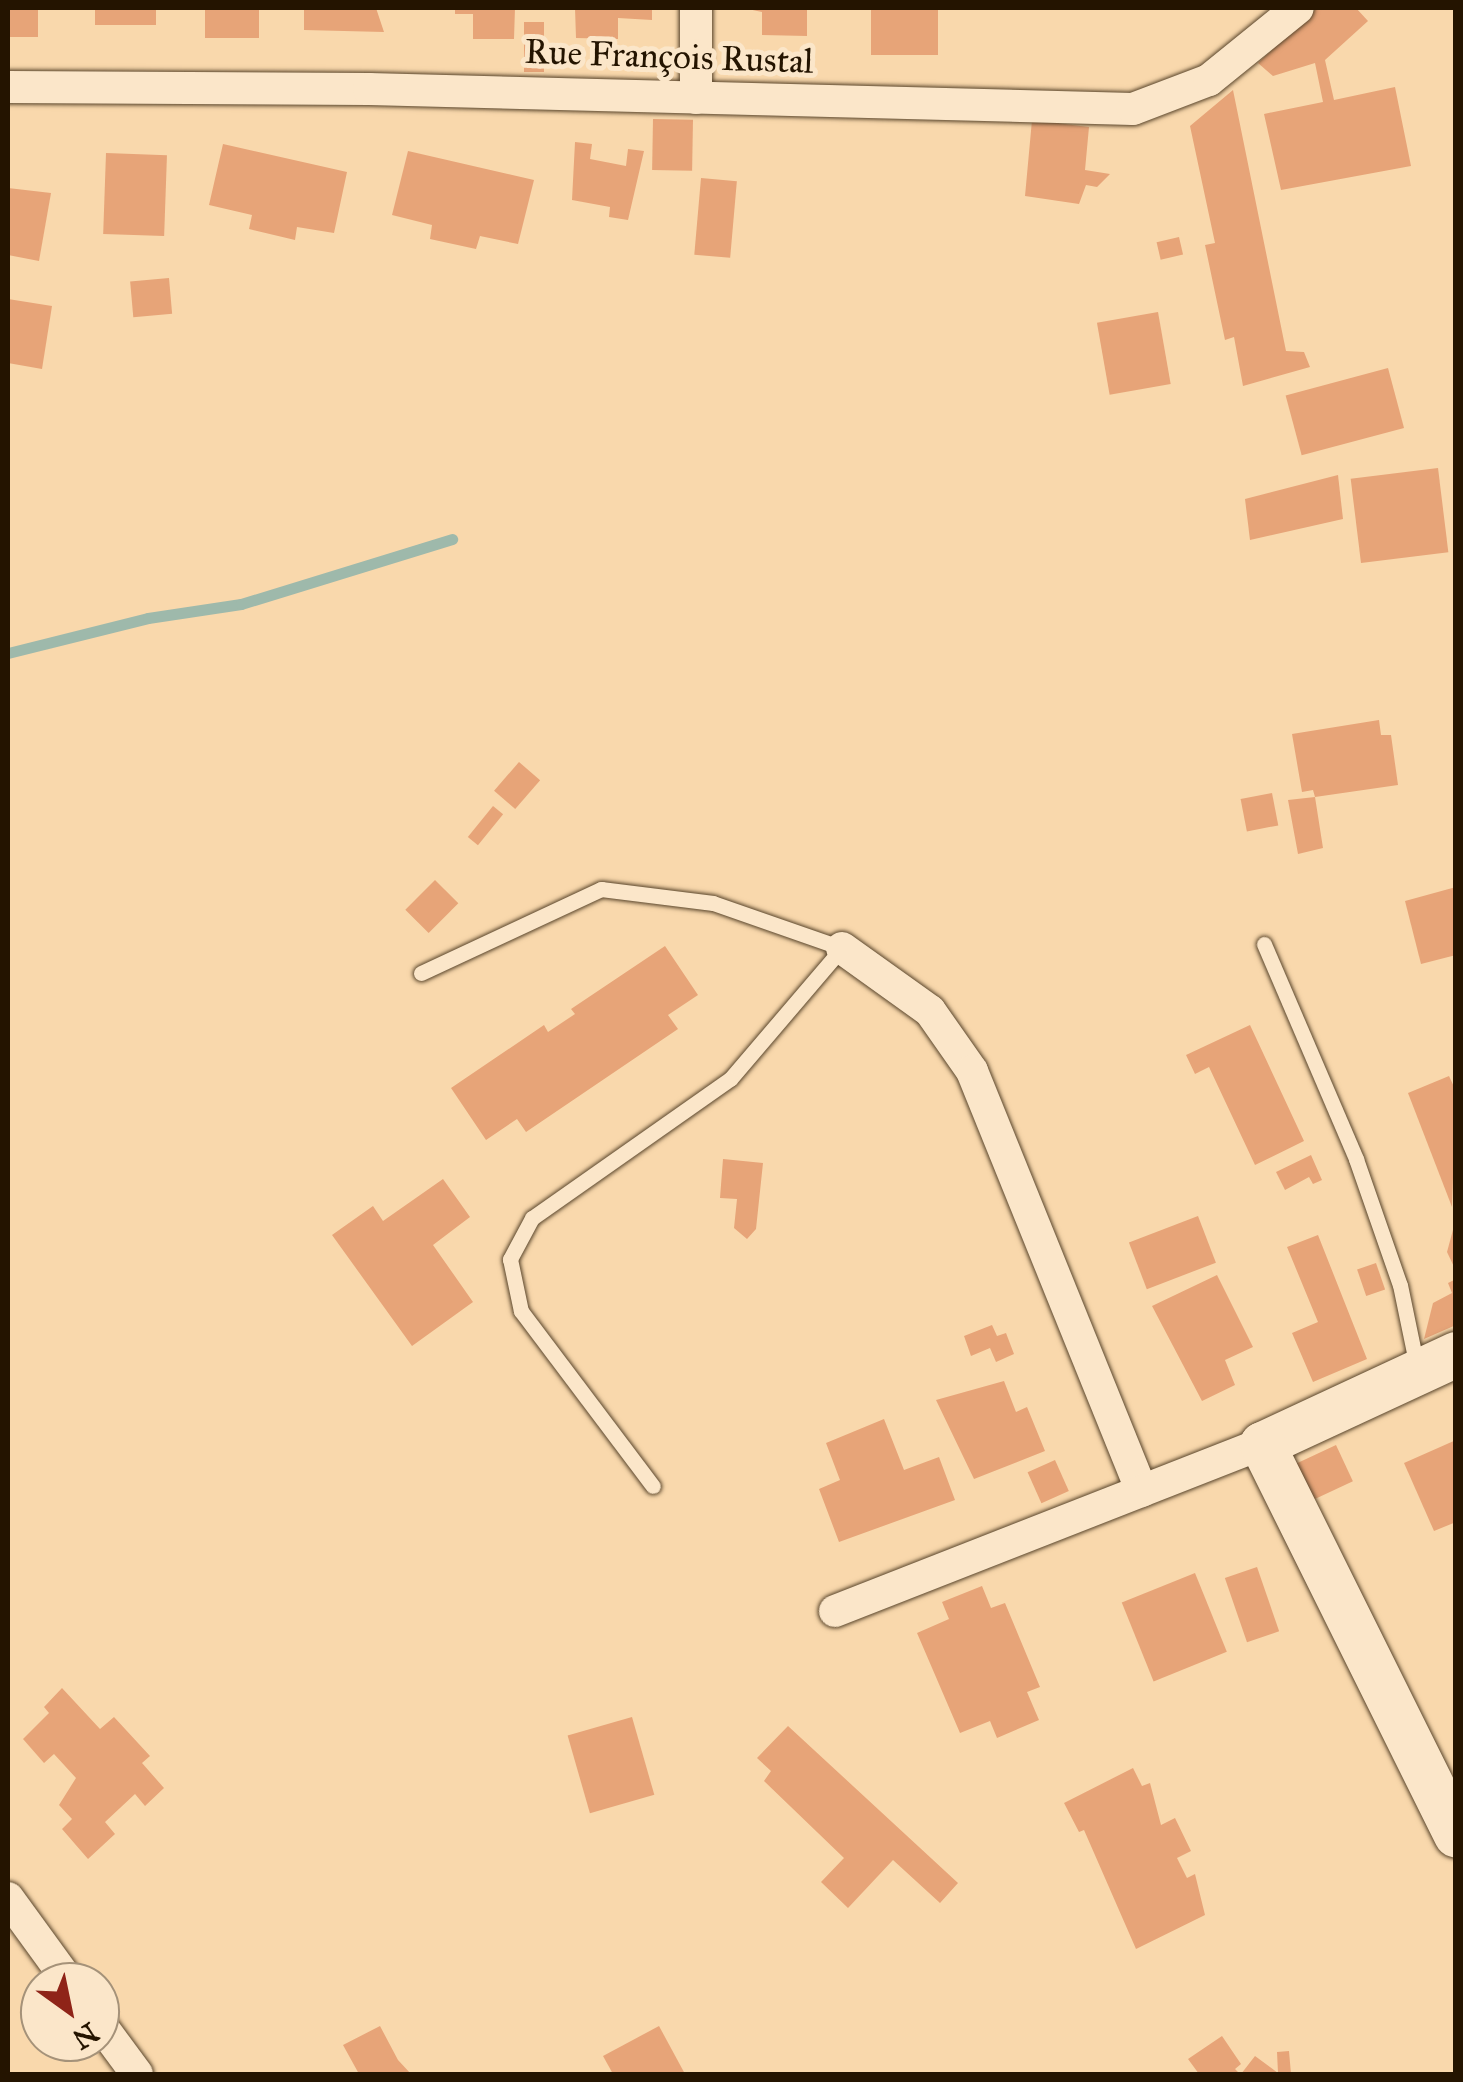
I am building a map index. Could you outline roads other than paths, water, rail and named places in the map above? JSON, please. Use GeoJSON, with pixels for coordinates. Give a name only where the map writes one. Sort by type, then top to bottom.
{"type":"FeatureCollection","features":[{"type":"Feature","properties":{"kind":"street"},"geometry":{"type":"LineString","coordinates":[[696,8],[696,98]]}},
{"type":"Feature","properties":{"kind":"street","name":"Rue François Rustal"},"geometry":{"type":"LineString","coordinates":[[8,87],[1133,108],[1209,80],[1298,8]]}},
{"type":"Feature","properties":{"kind":"street"},"geometry":{"type":"LineString","coordinates":[[842,948],[930,1011],[972,1072],[1142,1491]]}},
{"type":"Feature","properties":{"kind":"street"},"geometry":{"type":"LineString","coordinates":[[835,1610],[1262,1444],[1437,1362]]}},
{"type":"Feature","properties":{"kind":"street"},"geometry":{"type":"LineString","coordinates":[[1262,1444],[1456,1834]]}},
{"type":"Feature","properties":{"kind":"street"},"geometry":{"type":"LineString","coordinates":[[8,1898],[54,1962]]}},
{"type":"Feature","properties":{"kind":"street"},"geometry":{"type":"LineString","coordinates":[[120,2051],[137,2074]]}},
{"type":"Feature","properties":{"kind":"lane"},"geometry":{"type":"LineString","coordinates":[[421,974],[601,890],[712,903],[842,948],[730,1080],[532,1218],[510,1260],[521,1310],[653,1486]]}},
{"type":"Feature","properties":{"kind":"lane"},"geometry":{"type":"LineString","coordinates":[[1264,944],[1356,1158],[1400,1285],[1437,1362]]}},
{"type":"Feature","properties":{"kind":"waterway"},"geometry":{"type":"LineString","coordinates":[[8,653],[148,618],[241,604],[452,539]]}}]}
